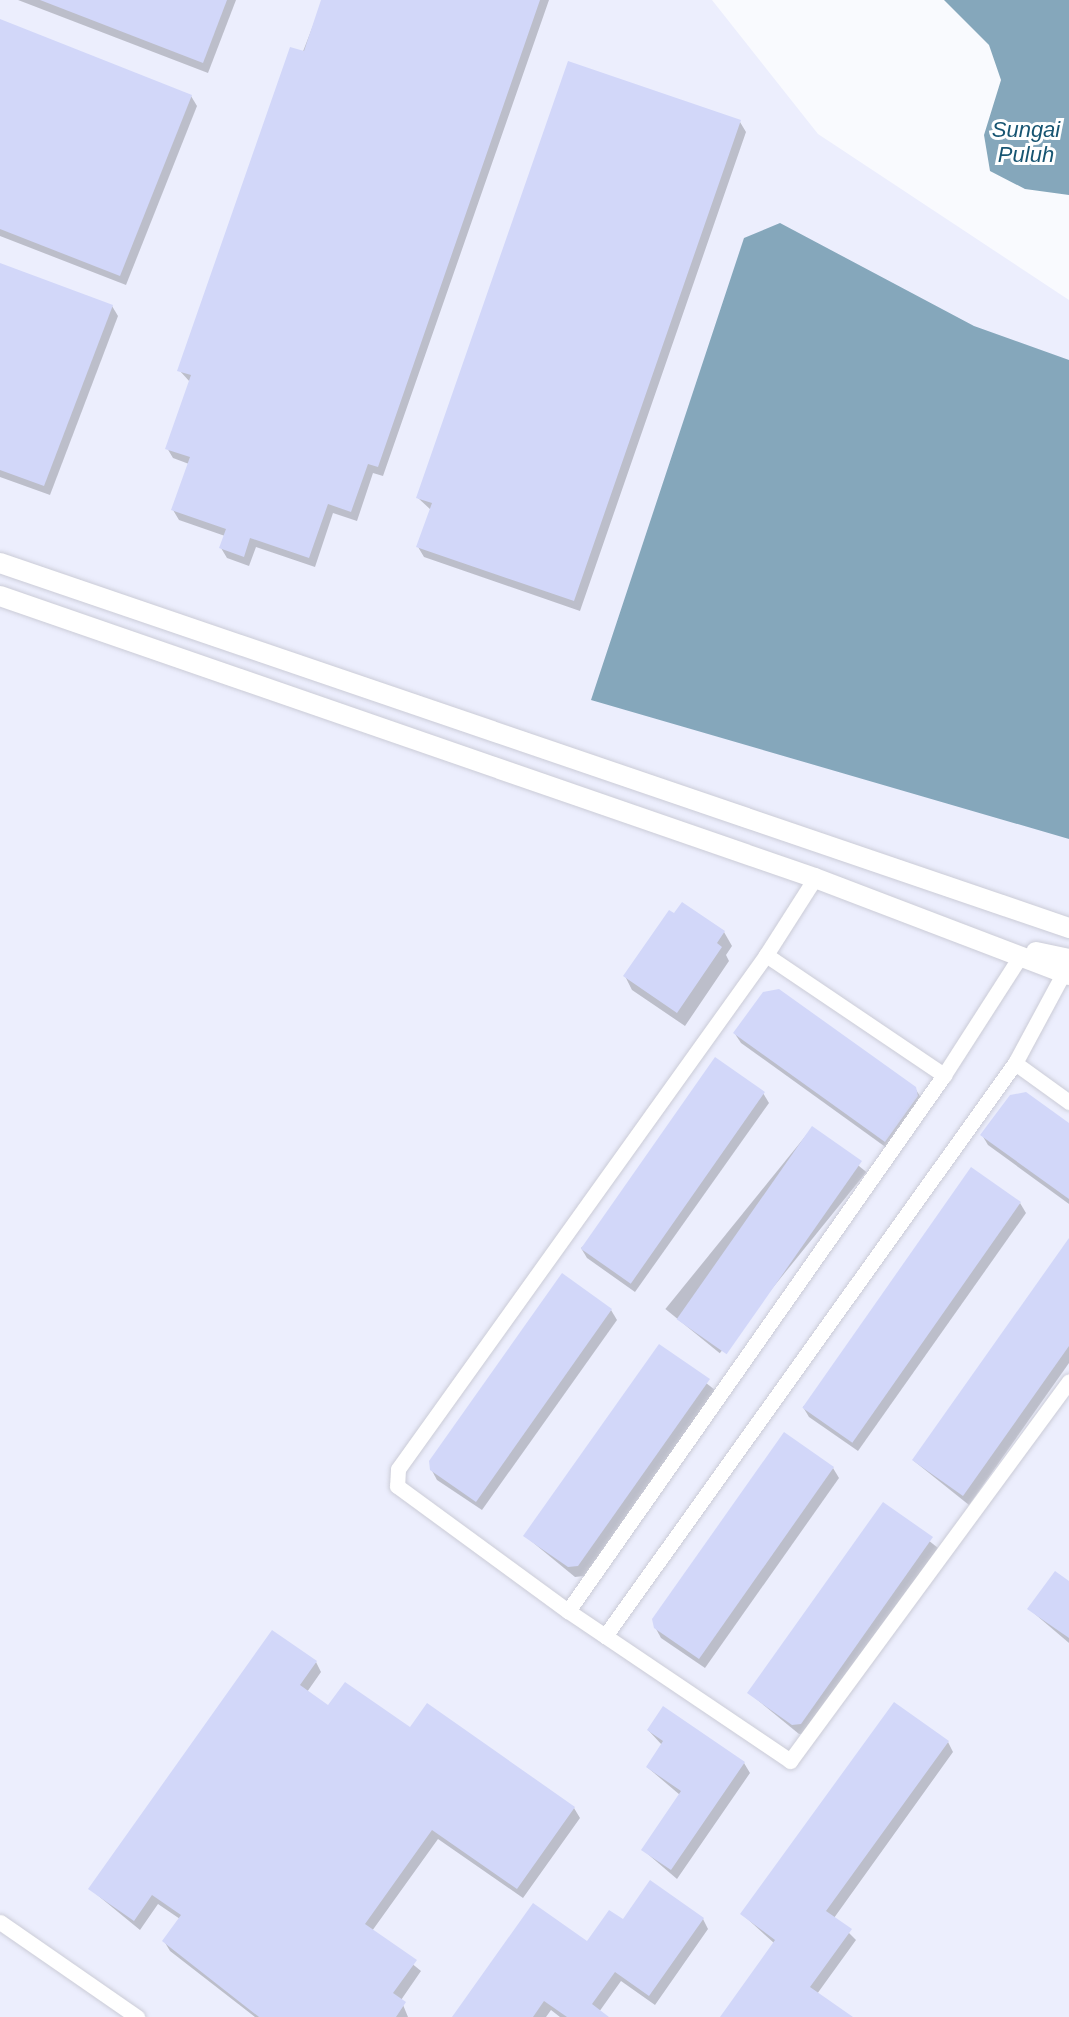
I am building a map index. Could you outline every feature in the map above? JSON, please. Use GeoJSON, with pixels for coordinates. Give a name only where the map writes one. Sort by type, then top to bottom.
{"type":"FeatureCollection","features":[{"type":"Feature","properties":{"kind":"street"},"geometry":{"type":"LineString","coordinates":[[0,563],[1069,928]]}},
{"type":"Feature","properties":{"kind":"street"},"geometry":{"type":"LineString","coordinates":[[0,596],[814,878],[1013,952],[1067,968],[1015,1063],[604,1636]]}},
{"type":"Feature","properties":{"kind":"street"},"geometry":{"type":"LineString","coordinates":[[441,748],[451,717]]}},
{"type":"Feature","properties":{"kind":"street"},"geometry":{"type":"LineString","coordinates":[[814,878],[766,955],[398,1469],[397,1486],[410,1498],[568,1611],[790,1761],[1069,1381]]}},
{"type":"Feature","properties":{"kind":"street"},"geometry":{"type":"LineString","coordinates":[[568,1611],[944,1075],[1013,952]]}},
{"type":"Feature","properties":{"kind":"street"},"geometry":{"type":"LineString","coordinates":[[766,955],[944,1075]]}},
{"type":"Feature","properties":{"kind":"street"},"geometry":{"type":"LineString","coordinates":[[1015,1063],[1069,1102]]}},
{"type":"Feature","properties":{"kind":"street"},"geometry":{"type":"LineString","coordinates":[[0,1922],[136,2017]]}},
{"type":"Feature","properties":{"kind":"shaded area"},"geometry":{"type":"Polygon","coordinates":[[[0,0],[712,0],[818,134],[1069,300],[1069,2017],[0,2017],[0,0]]]}},
{"type":"Feature","properties":{"kind":"water","name":"Sungai Puluh"},"geometry":{"type":"Polygon","coordinates":[[[944,0],[1069,0],[1069,195],[1025,189],[990,171],[984,135],[1001,80],[989,45],[944,0]]]}},
{"type":"Feature","properties":{"kind":"water"},"geometry":{"type":"Polygon","coordinates":[[[780,223],[974,326],[1069,360],[1069,839],[591,700],[744,238],[780,223]]]}},
{"type":"Feature","properties":{"kind":"building"},"geometry":{"type":"Polygon","coordinates":[[[40,0],[227,0],[203,63],[40,0]]]}},
{"type":"Feature","properties":{"kind":"building"},"geometry":{"type":"Polygon","coordinates":[[[321,0],[540,0],[378,467],[368,464],[351,512],[328,504],[309,558],[250,538],[244,557],[219,548],[226,529],[171,510],[190,457],[165,449],[191,375],[177,371],[290,47],[304,51],[321,0]]]}},
{"type":"Feature","properties":{"kind":"building"},"geometry":{"type":"Polygon","coordinates":[[[0,19],[192,95],[120,276],[0,229],[0,19]]]}},
{"type":"Feature","properties":{"kind":"building"},"geometry":{"type":"Polygon","coordinates":[[[568,61],[741,120],[574,601],[416,547],[432,503],[416,498],[568,61]]]}},
{"type":"Feature","properties":{"kind":"building"},"geometry":{"type":"Polygon","coordinates":[[[0,263],[113,305],[44,486],[0,470],[0,263]]]}},
{"type":"Feature","properties":{"kind":"building"},"geometry":{"type":"Polygon","coordinates":[[[682,902],[725,931],[717,943],[722,947],[677,1013],[623,976],[669,910],[674,913],[682,902]]]}},
{"type":"Feature","properties":{"kind":"building"},"geometry":{"type":"Polygon","coordinates":[[[779,989],[916,1087],[918,1096],[885,1142],[733,1033],[763,992],[779,989]]]}},
{"type":"Feature","properties":{"kind":"building"},"geometry":{"type":"Polygon","coordinates":[[[715,1057],[765,1092],[631,1284],[581,1249],[715,1057]]]}},
{"type":"Feature","properties":{"kind":"building"},"geometry":{"type":"Polygon","coordinates":[[[1026,1092],[1069,1123],[1069,1199],[980,1135],[1010,1095],[1026,1092]]]}},
{"type":"Feature","properties":{"kind":"building"},"geometry":{"type":"Polygon","coordinates":[[[812,1126],[862,1161],[727,1354],[677,1319],[812,1126]]]}},
{"type":"Feature","properties":{"kind":"building"},"geometry":{"type":"Polygon","coordinates":[[[971,1167],[1021,1202],[852,1443],[802,1408],[971,1167]]]}},
{"type":"Feature","properties":{"kind":"building"},"geometry":{"type":"Polygon","coordinates":[[[1069,1238],[1069,1346],[963,1496],[912,1460],[1069,1238]]]}},
{"type":"Feature","properties":{"kind":"building"},"geometry":{"type":"Polygon","coordinates":[[[562,1273],[612,1309],[476,1502],[430,1470],[429,1461],[562,1273]]]}},
{"type":"Feature","properties":{"kind":"building"},"geometry":{"type":"Polygon","coordinates":[[[659,1344],[710,1379],[578,1566],[568,1567],[523,1536],[659,1344]]]}},
{"type":"Feature","properties":{"kind":"building"},"geometry":{"type":"Polygon","coordinates":[[[784,1432],[834,1467],[699,1659],[654,1628],[652,1619],[784,1432]]]}},
{"type":"Feature","properties":{"kind":"building"},"geometry":{"type":"Polygon","coordinates":[[[883,1502],[933,1537],[801,1724],[792,1725],[747,1693],[883,1502]]]}},
{"type":"Feature","properties":{"kind":"building"},"geometry":{"type":"Polygon","coordinates":[[[1055,1571],[1069,1581],[1069,1638],[1027,1609],[1055,1571]]]}},
{"type":"Feature","properties":{"kind":"building"},"geometry":{"type":"Polygon","coordinates":[[[272,1630],[317,1661],[300,1685],[328,1705],[345,1682],[410,1727],[427,1703],[575,1807],[517,1889],[432,1830],[365,1924],[417,1960],[393,1993],[406,2002],[396,2017],[259,2017],[162,1941],[181,1915],[152,1895],[134,1921],[88,1889],[272,1630]]]}},
{"type":"Feature","properties":{"kind":"building"},"geometry":{"type":"Polygon","coordinates":[[[894,1702],[949,1741],[826,1911],[852,1929],[810,1987],[853,2017],[720,2017],[775,1940],[740,1914],[894,1702]]]}},
{"type":"Feature","properties":{"kind":"building"},"geometry":{"type":"Polygon","coordinates":[[[663,1706],[745,1762],[671,1870],[641,1850],[681,1791],[646,1767],[663,1741],[647,1730],[663,1706]]]}},
{"type":"Feature","properties":{"kind":"building"},"geometry":{"type":"Polygon","coordinates":[[[650,1880],[704,1918],[649,1996],[615,1972],[592,2004],[609,2017],[567,2017],[544,2001],[533,2017],[452,2017],[533,1903],[587,1941],[609,1910],[623,1919],[650,1880]]]}}]}
